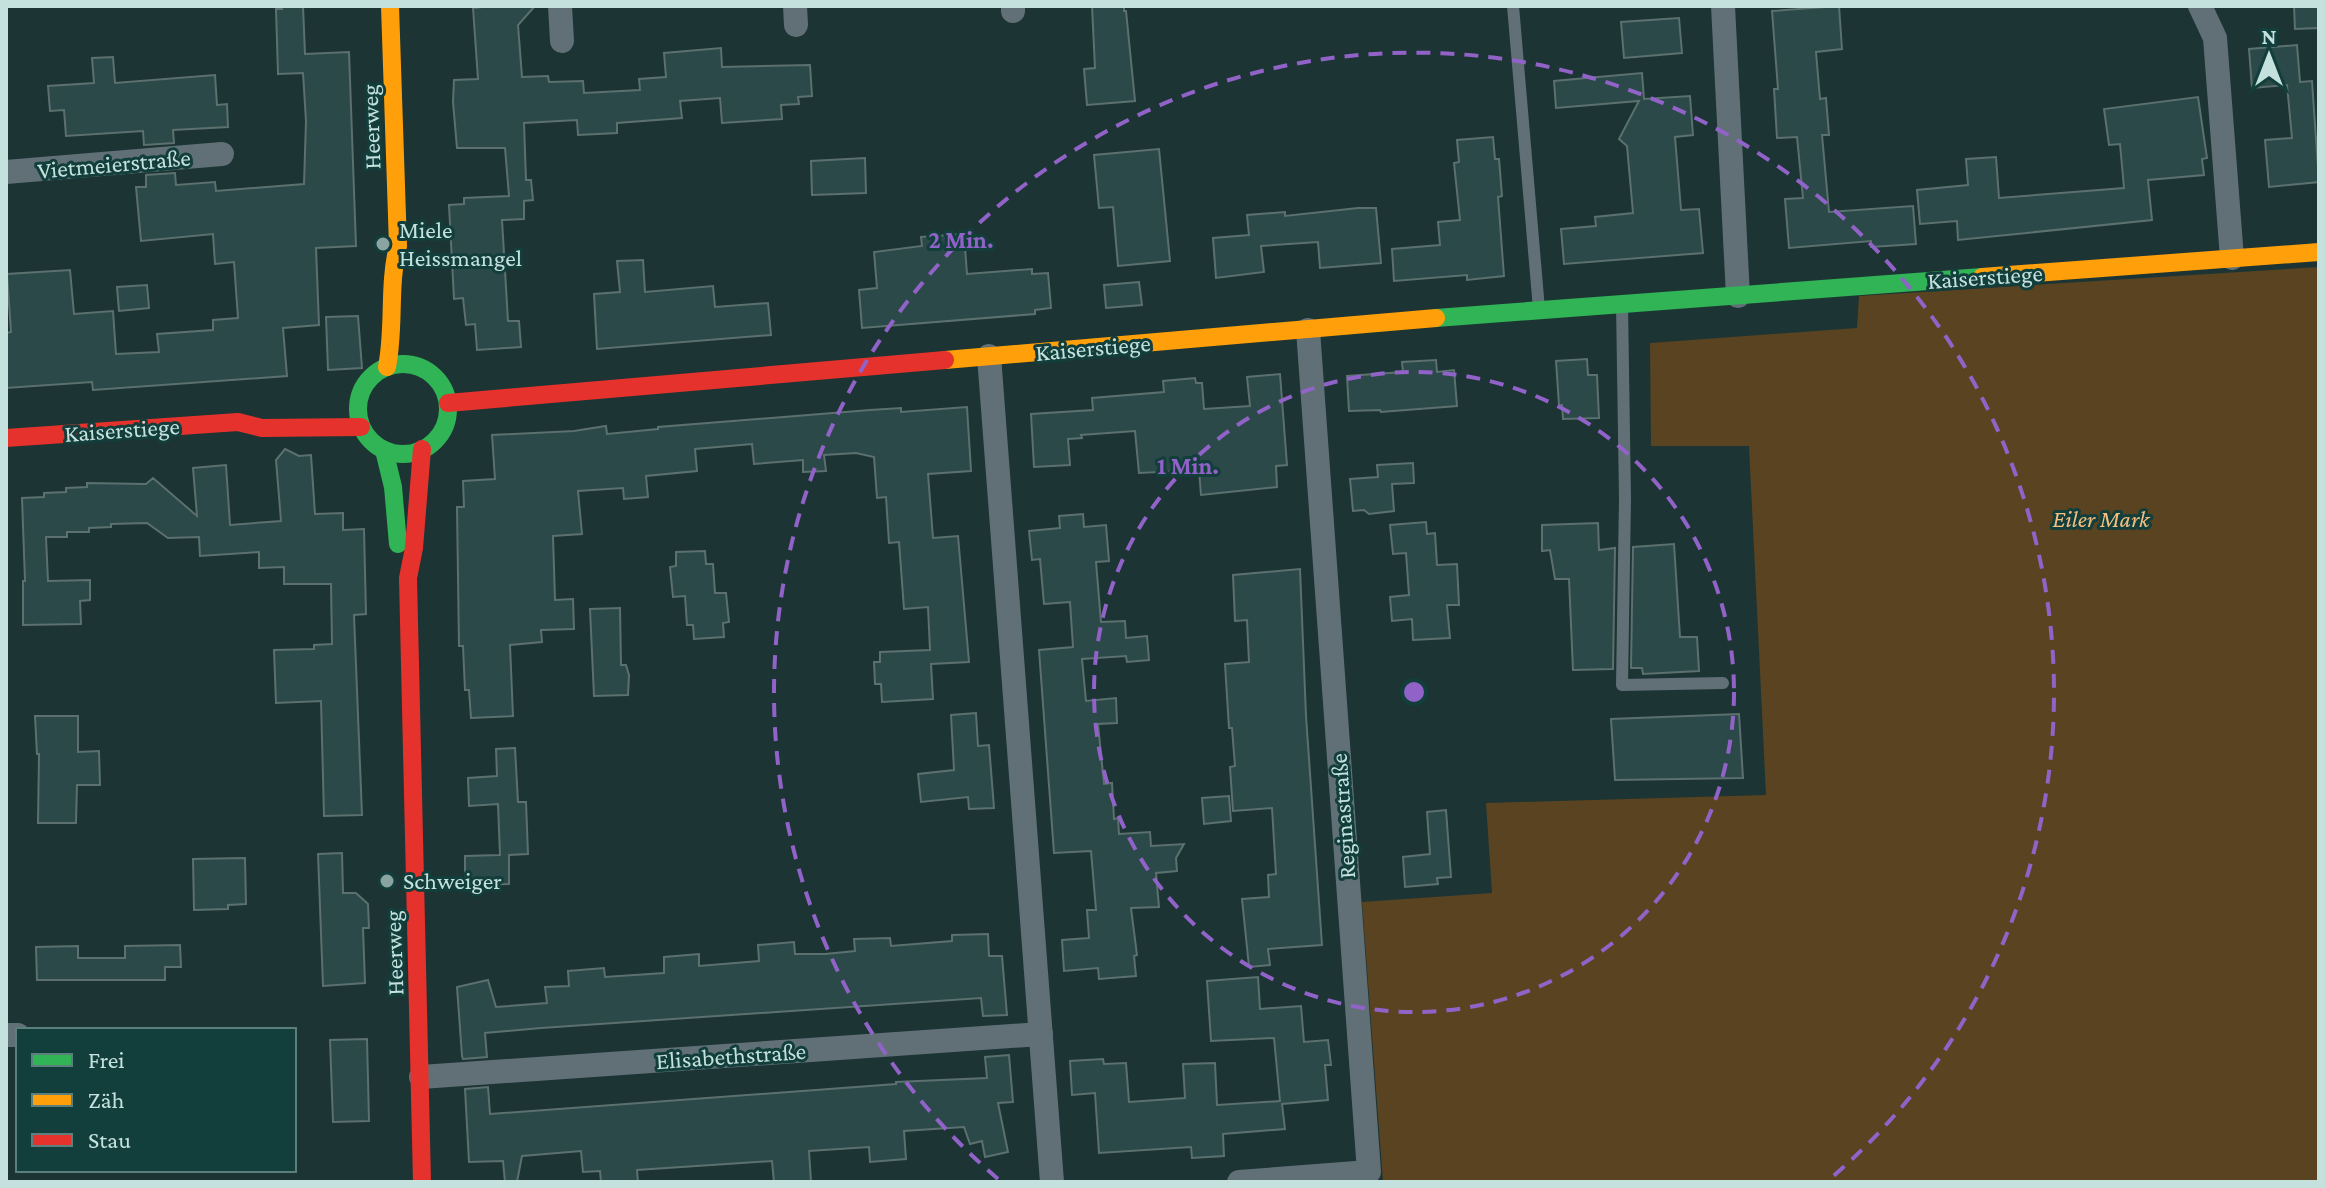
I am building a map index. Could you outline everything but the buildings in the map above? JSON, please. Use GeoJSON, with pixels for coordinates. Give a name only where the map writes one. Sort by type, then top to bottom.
{"type":"FeatureCollection","features":[{"type":"Feature","properties":{"kind":"street","name":"Heerweg"},"geometry":{"type":"LineString","coordinates":[[387,367],[391,337],[391,269],[398,246],[390,6]]}},
{"type":"Feature","properties":{"kind":"street"},"geometry":{"type":"LineString","coordinates":[[560,6],[562,41]]}},
{"type":"Feature","properties":{"kind":"street"},"geometry":{"type":"LineString","coordinates":[[1723,6],[1738,296]]}},
{"type":"Feature","properties":{"kind":"street"},"geometry":{"type":"LineString","coordinates":[[2200,6],[2215,38],[2232,258]]}},
{"type":"Feature","properties":{"kind":"street","name":"Vietmeierstraße"},"geometry":{"type":"LineString","coordinates":[[6,172],[222,154]]}},
{"type":"Feature","properties":{"kind":"street","name":"Heerweg"},"geometry":{"type":"LineString","coordinates":[[398,246],[407,269],[410,314]]}},
{"type":"Feature","properties":{"kind":"street","name":"Kaiserstiege"},"geometry":{"type":"LineString","coordinates":[[448,403],[1539,309],[2319,252]]}},
{"type":"Feature","properties":{"kind":"street","name":"Reginastraße"},"geometry":{"type":"LineString","coordinates":[[1239,1182],[1369,1172],[1308,330]]}},
{"type":"Feature","properties":{"kind":"street"},"geometry":{"type":"LineString","coordinates":[[415,347],[420,368]]}},
{"type":"Feature","properties":{"kind":"street"},"geometry":{"type":"LineString","coordinates":[[989,356],[1052,1182]]}},
{"type":"Feature","properties":{"kind":"street"},"geometry":{"type":"LineString","coordinates":[[403,365],[420,368],[437,380],[448,403],[447,421],[439,438],[422,449],[393,454],[368,439],[349,402],[370,379],[387,367],[403,365]]}},
{"type":"Feature","properties":{"kind":"street","name":"Kaiserstiege"},"geometry":{"type":"LineString","coordinates":[[238,422],[260,412],[292,409]]}},
{"type":"Feature","properties":{"kind":"street","name":"Kaiserstiege"},"geometry":{"type":"LineString","coordinates":[[6,438],[238,422],[262,428],[361,427]]}},
{"type":"Feature","properties":{"kind":"street","name":"Heerweg"},"geometry":{"type":"LineString","coordinates":[[422,449],[414,548],[408,578],[422,1182]]}},
{"type":"Feature","properties":{"kind":"street","name":"Heerweg"},"geometry":{"type":"LineString","coordinates":[[384,450],[393,487],[398,547],[408,578]]}},
{"type":"Feature","properties":{"kind":"street","name":"Elisabethstraße"},"geometry":{"type":"LineString","coordinates":[[421,1077],[1041,1034]]}},
{"type":"Feature","properties":{"kind":"lane"},"geometry":{"type":"LineString","coordinates":[[1513,6],[1539,309]]}},
{"type":"Feature","properties":{"kind":"lane"},"geometry":{"type":"LineString","coordinates":[[1622,303],[1625,499],[1622,685],[1723,683]]}},
{"type":"Feature","properties":{"kind":"green space","name":"Eiler Mark"},"geometry":{"type":"Polygon","coordinates":[[[2319,267],[2319,1182],[1383,1182],[1362,902],[1492,893],[1486,803],[1766,795],[1749,446],[1651,446],[1650,343],[1857,328],[1859,296],[2319,267]]]}},
{"type":"Feature","properties":{"kind":"traffic: fast"},"geometry":{"type":"LineString","coordinates":[[1436,318],[1982,277]]}},
{"type":"Feature","properties":{"kind":"traffic: fast"},"geometry":{"type":"LineString","coordinates":[[403,364],[420,368],[435,377],[444,392],[448,409],[444,426],[435,441],[420,450],[403,454],[386,450],[371,441],[362,426],[358,409],[362,392],[371,377],[386,368],[403,364]]}},
{"type":"Feature","properties":{"kind":"traffic: fast"},"geometry":{"type":"LineString","coordinates":[[384,450],[393,487],[398,544]]}},
{"type":"Feature","properties":{"kind":"traffic: slow"},"geometry":{"type":"LineString","coordinates":[[387,367],[398,246],[390,6]]}},
{"type":"Feature","properties":{"kind":"traffic: slow"},"geometry":{"type":"LineString","coordinates":[[1982,277],[2319,252]]}},
{"type":"Feature","properties":{"kind":"traffic: slow"},"geometry":{"type":"LineString","coordinates":[[945,360],[1436,318]]}},
{"type":"Feature","properties":{"kind":"traffic: jam"},"geometry":{"type":"LineString","coordinates":[[448,403],[945,360]]}},
{"type":"Feature","properties":{"kind":"traffic: jam"},"geometry":{"type":"LineString","coordinates":[[6,438],[238,422],[262,428],[361,427]]}},
{"type":"Feature","properties":{"kind":"traffic: jam"},"geometry":{"type":"LineString","coordinates":[[422,449],[414,548],[408,578],[422,1182]]}},
{"type":"Feature","properties":{"kind":"place","name":"Miele Heissmangel"},"geometry":{"type":"Point","coordinates":[383,244]}},
{"type":"Feature","properties":{"kind":"place","name":"Schweiger"},"geometry":{"type":"Point","coordinates":[387,881]}}]}
